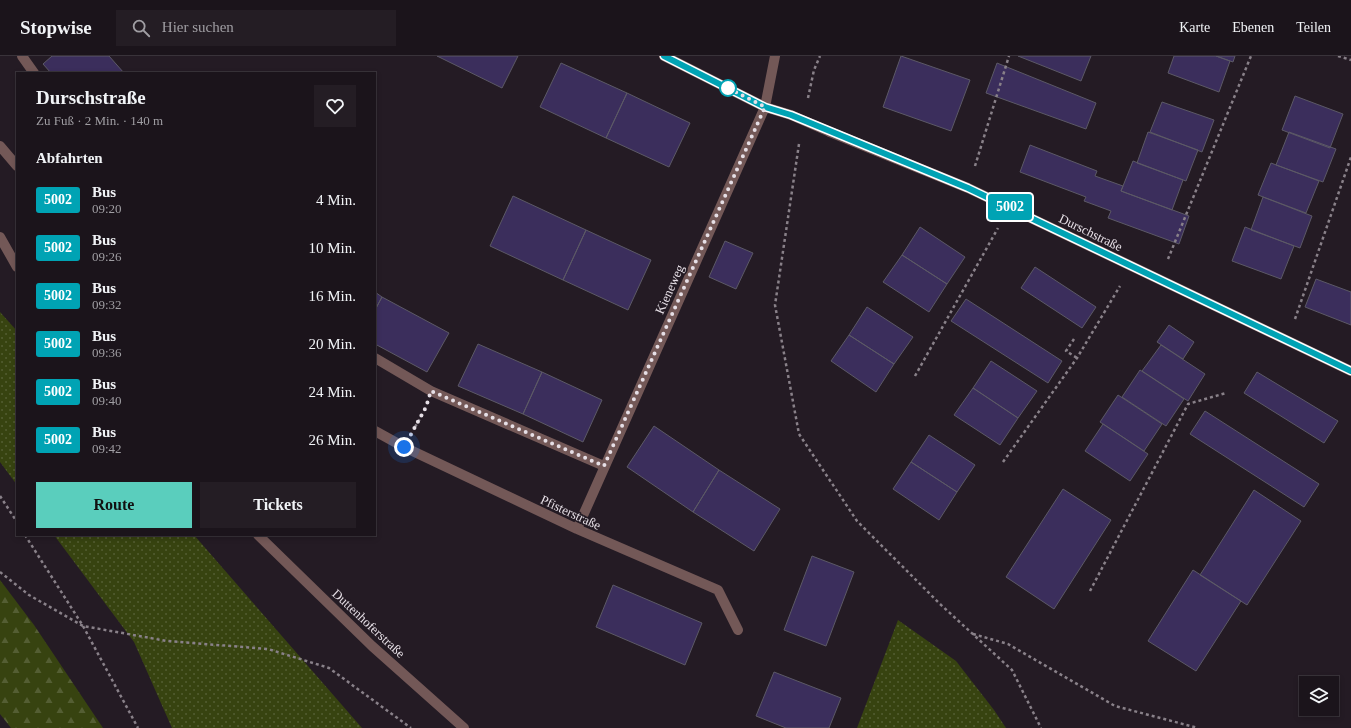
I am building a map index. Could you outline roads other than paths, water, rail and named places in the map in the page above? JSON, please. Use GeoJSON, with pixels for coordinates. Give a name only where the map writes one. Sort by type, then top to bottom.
{"type":"FeatureCollection","features":[{"type":"Feature","properties":{"kind":"street"},"geometry":{"type":"LineString","coordinates":[[22,56],[33,72]]}},
{"type":"Feature","properties":{"kind":"street","name":"Durschstraße"},"geometry":{"type":"LineString","coordinates":[[664,56],[765,107],[791,115],[968,188],[1010,207],[1351,371]]}},
{"type":"Feature","properties":{"kind":"street","name":"Kieneweg"},"geometry":{"type":"LineString","coordinates":[[577,529],[765,107],[774,56]]}},
{"type":"Feature","properties":{"kind":"street"},"geometry":{"type":"LineString","coordinates":[[0,146],[16,165]]}},
{"type":"Feature","properties":{"kind":"street"},"geometry":{"type":"LineString","coordinates":[[0,237],[16,265]]}},
{"type":"Feature","properties":{"kind":"street"},"geometry":{"type":"LineString","coordinates":[[376,359],[431,391],[604,466]]}},
{"type":"Feature","properties":{"kind":"street","name":"Pfisterstraße"},"geometry":{"type":"LineString","coordinates":[[376,432],[404,447],[577,529],[718,590],[738,630]]}},
{"type":"Feature","properties":{"kind":"street","name":"Duttenhoferstraße"},"geometry":{"type":"LineString","coordinates":[[259,536],[372,646],[464,728]]}}]}
